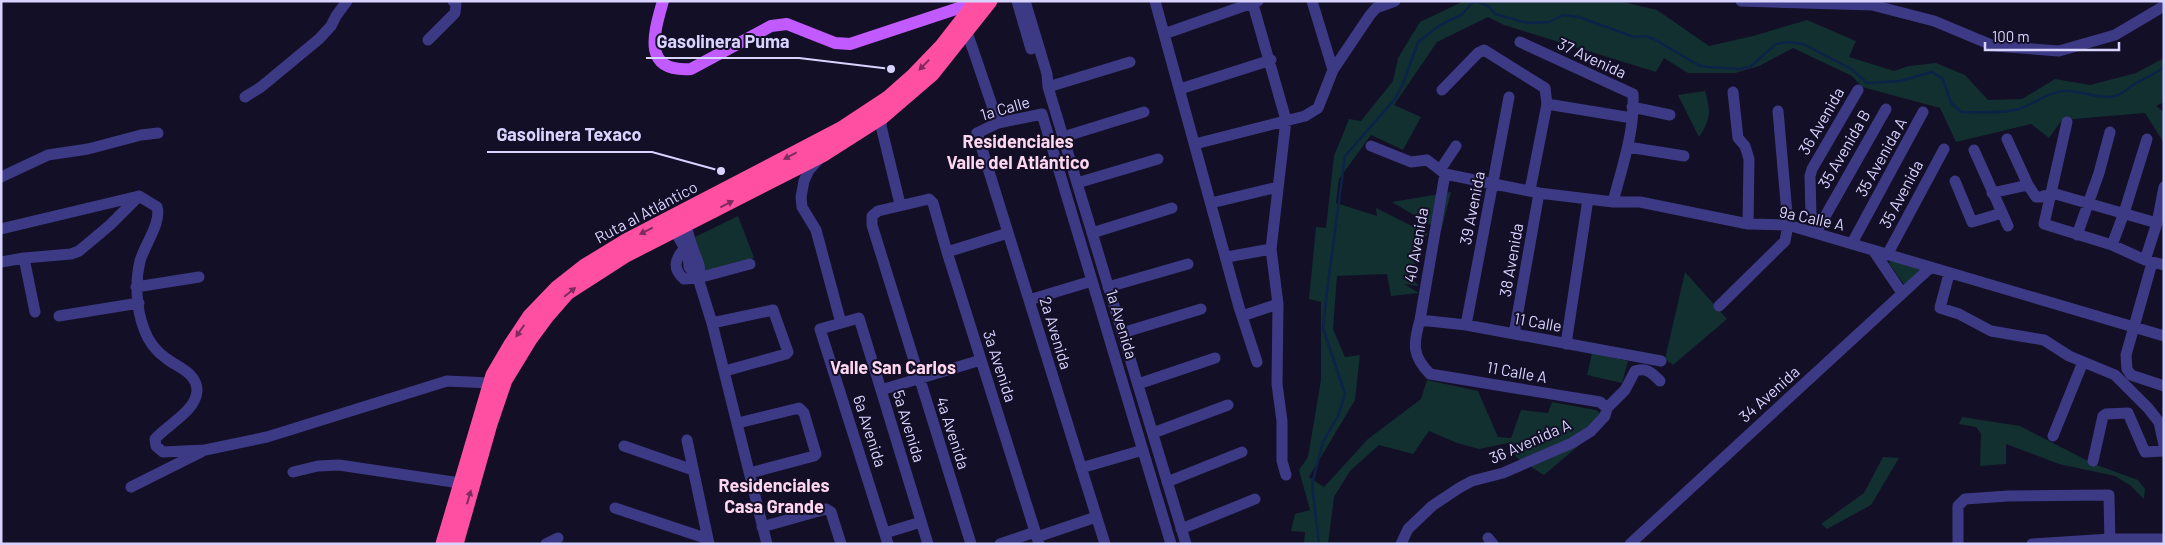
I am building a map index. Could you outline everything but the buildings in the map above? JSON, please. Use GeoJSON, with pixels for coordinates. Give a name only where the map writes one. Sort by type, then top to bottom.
{"type":"FeatureCollection","features":[{"type":"Feature","properties":{"kind":"highway","name":"Ruta al Atlántico"},"geometry":{"type":"LineString","coordinates":[[443,544],[490,383],[510,346],[530,316],[557,288],[585,266],[626,241],[824,154],[882,117],[932,74],[967,32],[981,2]]}},
{"type":"Feature","properties":{"kind":"highway","name":"Ruta al Atlántico"},"geometry":{"type":"LineString","coordinates":[[456,544],[498,397],[505,380],[530,339],[567,294],[626,255],[681,228],[704,208],[841,129],[888,98],[941,48],[981,2]]}},
{"type":"Feature","properties":{"kind":"main road"},"geometry":{"type":"LineString","coordinates":[[663,1],[653,38],[655,49],[660,60],[669,67],[679,70],[692,69],[771,26],[787,24],[835,43],[850,44],[981,2]]}},
{"type":"Feature","properties":{"kind":"street"},"geometry":{"type":"LineString","coordinates":[[245,97],[261,87],[320,39],[347,1]]}},
{"type":"Feature","properties":{"kind":"street"},"geometry":{"type":"LineString","coordinates":[[428,40],[455,13],[456,4],[453,1]]}},
{"type":"Feature","properties":{"kind":"street"},"geometry":{"type":"LineString","coordinates":[[1017,1],[1040,76],[1048,87]]}},
{"type":"Feature","properties":{"kind":"street"},"geometry":{"type":"LineString","coordinates":[[1025,1],[1047,74],[1048,87],[1186,544]]}},
{"type":"Feature","properties":{"kind":"street"},"geometry":{"type":"LineString","coordinates":[[1155,1],[1242,316],[1257,362]]}},
{"type":"Feature","properties":{"kind":"street"},"geometry":{"type":"LineString","coordinates":[[1312,1],[1333,70]]}},
{"type":"Feature","properties":{"kind":"street"},"geometry":{"type":"LineString","coordinates":[[1195,144],[1305,116],[1318,108],[1333,70],[1370,15],[1376,8],[1395,1]]}},
{"type":"Feature","properties":{"kind":"street"},"geometry":{"type":"LineString","coordinates":[[1741,1],[1872,5],[1934,21],[1994,46],[2059,51],[2115,35],[2164,6]]}},
{"type":"Feature","properties":{"kind":"street"},"geometry":{"type":"LineString","coordinates":[[1164,34],[1254,2],[1286,120],[1271,249],[1278,304],[1276,384],[1282,421],[1282,462],[1286,475]]}},
{"type":"Feature","properties":{"kind":"street"},"geometry":{"type":"LineString","coordinates":[[967,32],[998,123]]}},
{"type":"Feature","properties":{"kind":"street","name":"37 Avenida"},"geometry":{"type":"LineString","coordinates":[[1520,42],[1632,94],[1632,113]]}},
{"type":"Feature","properties":{"kind":"street"},"geometry":{"type":"LineString","coordinates":[[1442,90],[1478,53],[1484,50],[1541,84],[1545,89],[1547,104],[1670,116]]}},
{"type":"Feature","properties":{"kind":"street"},"geometry":{"type":"LineString","coordinates":[[1180,89],[1270,60]]}},
{"type":"Feature","properties":{"kind":"street"},"geometry":{"type":"LineString","coordinates":[[1048,87],[1130,62]]}},
{"type":"Feature","properties":{"kind":"street","name":"36 Avenida"},"geometry":{"type":"LineString","coordinates":[[1819,227],[1811,216],[1810,176],[1812,169],[1858,90]]}},
{"type":"Feature","properties":{"kind":"street"},"geometry":{"type":"LineString","coordinates":[[1733,92],[1738,138],[1749,158],[1748,224]]}},
{"type":"Feature","properties":{"kind":"street","name":"39 Avenida"},"geometry":{"type":"LineString","coordinates":[[1466,325],[1509,97]]}},
{"type":"Feature","properties":{"kind":"street","name":"38 Avenida"},"geometry":{"type":"LineString","coordinates":[[1514,334],[1547,104]]}},
{"type":"Feature","properties":{"kind":"street","name":"35 Avenida B"},"geometry":{"type":"LineString","coordinates":[[1819,227],[1886,109]]}},
{"type":"Feature","properties":{"kind":"street"},"geometry":{"type":"LineString","coordinates":[[1718,306],[1785,241],[1788,225],[1778,110]]}},
{"type":"Feature","properties":{"kind":"street"},"geometry":{"type":"LineString","coordinates":[[1063,137],[1144,112]]}},
{"type":"Feature","properties":{"kind":"street","name":"35 Avenida A"},"geometry":{"type":"LineString","coordinates":[[1852,243],[1923,112]]}},
{"type":"Feature","properties":{"kind":"street"},"geometry":{"type":"LineString","coordinates":[[1613,202],[1628,147],[1632,113]]}},
{"type":"Feature","properties":{"kind":"street","name":"1a Calle"},"geometry":{"type":"LineString","coordinates":[[977,132],[998,123],[1042,114]]}},
{"type":"Feature","properties":{"kind":"street","name":"1a Avenida"},"geometry":{"type":"LineString","coordinates":[[1042,114],[1171,544]]}},
{"type":"Feature","properties":{"kind":"street"},"geometry":{"type":"LineString","coordinates":[[882,117],[881,126],[900,204]]}},
{"type":"Feature","properties":{"kind":"street"},"geometry":{"type":"LineString","coordinates":[[2067,122],[2044,224],[2112,245],[2149,262],[2164,265]]}},
{"type":"Feature","properties":{"kind":"street","name":"2a Avenida"},"geometry":{"type":"LineString","coordinates":[[977,132],[1104,544]]}},
{"type":"Feature","properties":{"kind":"street"},"geometry":{"type":"LineString","coordinates":[[2077,235],[2110,132]]}},
{"type":"Feature","properties":{"kind":"street"},"geometry":{"type":"LineString","coordinates":[[1,177],[48,155],[88,149],[141,135],[158,133]]}},
{"type":"Feature","properties":{"kind":"street"},"geometry":{"type":"LineString","coordinates":[[2007,139],[2028,185],[2036,197],[2052,193],[2157,223]]}},
{"type":"Feature","properties":{"kind":"street"},"geometry":{"type":"LineString","coordinates":[[2112,245],[2147,139]]}},
{"type":"Feature","properties":{"kind":"street","name":"9a Calle A"},"geometry":{"type":"LineString","coordinates":[[1371,146],[1411,162],[1427,160],[1442,172],[1535,191],[1613,202],[1640,202],[1748,224],[1819,227],[1852,243],[1887,255],[2164,336]]}},
{"type":"Feature","properties":{"kind":"street"},"geometry":{"type":"LineString","coordinates":[[1442,172],[1456,146]]}},
{"type":"Feature","properties":{"kind":"street"},"geometry":{"type":"LineString","coordinates":[[1628,147],[1684,156]]}},
{"type":"Feature","properties":{"kind":"street","name":"35 Avenida"},"geometry":{"type":"LineString","coordinates":[[1887,255],[1944,149]]}},
{"type":"Feature","properties":{"kind":"street"},"geometry":{"type":"LineString","coordinates":[[1974,150],[2008,226]]}},
{"type":"Feature","properties":{"kind":"street"},"geometry":{"type":"LineString","coordinates":[[824,154],[809,170],[804,181],[801,198],[802,206],[816,230],[841,322]]}},
{"type":"Feature","properties":{"kind":"street"},"geometry":{"type":"LineString","coordinates":[[1077,183],[1158,160]]}},
{"type":"Feature","properties":{"kind":"street","name":"40 Avenida"},"geometry":{"type":"LineString","coordinates":[[1422,366],[1416,356],[1418,325],[1442,172]]}},
{"type":"Feature","properties":{"kind":"street"},"geometry":{"type":"LineString","coordinates":[[1955,181],[1972,222],[2002,213]]}},
{"type":"Feature","properties":{"kind":"street"},"geometry":{"type":"LineString","coordinates":[[1992,192],[2028,185]]}},
{"type":"Feature","properties":{"kind":"street"},"geometry":{"type":"LineString","coordinates":[[1211,203],[1278,187]]}},
{"type":"Feature","properties":{"kind":"street"},"geometry":{"type":"LineString","coordinates":[[2164,187],[2149,262],[2126,355],[2127,369],[2130,375],[2164,386]]}},
{"type":"Feature","properties":{"kind":"street"},"geometry":{"type":"LineString","coordinates":[[1,262],[71,254],[79,251],[110,225],[139,196]]}},
{"type":"Feature","properties":{"kind":"street"},"geometry":{"type":"LineString","coordinates":[[1,229],[139,196],[157,207],[158,213],[140,260],[136,287],[144,330],[149,340],[165,358],[191,374],[197,389],[191,406],[156,437],[155,444],[163,452],[205,450],[267,437],[447,381],[490,383]]}},
{"type":"Feature","properties":{"kind":"street"},"geometry":{"type":"LineString","coordinates":[[1566,344],[1588,198]]}},
{"type":"Feature","properties":{"kind":"street","name":"3a Avenida"},"geometry":{"type":"LineString","coordinates":[[900,204],[929,199],[933,203],[1037,538]]}},
{"type":"Feature","properties":{"kind":"street","name":"4a Avenida"},"geometry":{"type":"LineString","coordinates":[[900,204],[878,211],[872,216],[872,225],[971,544]]}},
{"type":"Feature","properties":{"kind":"street"},"geometry":{"type":"LineString","coordinates":[[1092,233],[1172,208]]}},
{"type":"Feature","properties":{"kind":"street"},"geometry":{"type":"LineString","coordinates":[[681,228],[689,252],[689,267],[698,278],[712,323],[767,544]]}},
{"type":"Feature","properties":{"kind":"street"},"geometry":{"type":"LineString","coordinates":[[947,252],[1008,233]]}},
{"type":"Feature","properties":{"kind":"street"},"geometry":{"type":"LineString","coordinates":[[1227,257],[1271,249]]}},
{"type":"Feature","properties":{"kind":"street"},"geometry":{"type":"LineString","coordinates":[[1874,250],[1902,293]]}},
{"type":"Feature","properties":{"kind":"street"},"geometry":{"type":"LineString","coordinates":[[24,258],[36,312]]}},
{"type":"Feature","properties":{"kind":"street"},"geometry":{"type":"LineString","coordinates":[[698,278],[750,264]]}},
{"type":"Feature","properties":{"kind":"street"},"geometry":{"type":"LineString","coordinates":[[1108,287],[1188,264]]}},
{"type":"Feature","properties":{"kind":"street","name":"34 Avenida"},"geometry":{"type":"LineString","coordinates":[[1630,544],[1930,268]]}},
{"type":"Feature","properties":{"kind":"street"},"geometry":{"type":"LineString","coordinates":[[1949,274],[1939,306],[1941,309],[1959,314],[1991,330],[2044,340],[2083,362],[2115,374],[2159,422],[2164,445]]}},
{"type":"Feature","properties":{"kind":"street"},"geometry":{"type":"LineString","coordinates":[[136,287],[199,277]]}},
{"type":"Feature","properties":{"kind":"street"},"geometry":{"type":"LineString","coordinates":[[1029,300],[1092,281]]}},
{"type":"Feature","properties":{"kind":"street"},"geometry":{"type":"LineString","coordinates":[[59,316],[139,303]]}},
{"type":"Feature","properties":{"kind":"street"},"geometry":{"type":"LineString","coordinates":[[1242,316],[1278,304]]}},
{"type":"Feature","properties":{"kind":"street"},"geometry":{"type":"LineString","coordinates":[[1122,334],[1201,309]]}},
{"type":"Feature","properties":{"kind":"street"},"geometry":{"type":"LineString","coordinates":[[712,323],[773,310],[788,352],[725,371]]}},
{"type":"Feature","properties":{"kind":"street","name":"5a Avenida"},"geometry":{"type":"LineString","coordinates":[[841,322],[859,318],[928,544]]}},
{"type":"Feature","properties":{"kind":"street","name":"6a Avenida"},"geometry":{"type":"LineString","coordinates":[[841,322],[820,329],[886,538]]}},
{"type":"Feature","properties":{"kind":"street","name":"11 Calle"},"geometry":{"type":"LineString","coordinates":[[1418,325],[1466,325],[1661,361]]}},
{"type":"Feature","properties":{"kind":"street"},"geometry":{"type":"LineString","coordinates":[[1138,384],[1215,358]]}},
{"type":"Feature","properties":{"kind":"street"},"geometry":{"type":"LineString","coordinates":[[881,390],[981,360]]}},
{"type":"Feature","properties":{"kind":"street"},"geometry":{"type":"LineString","coordinates":[[2053,436],[2083,362]]}},
{"type":"Feature","properties":{"kind":"street","name":"11 Calle A"},"geometry":{"type":"LineString","coordinates":[[1422,366],[1430,374],[1600,402],[1607,408]]}},
{"type":"Feature","properties":{"kind":"street","name":"36 Avenida A"},"geometry":{"type":"LineString","coordinates":[[1401,544],[1408,529],[1432,506],[1452,493],[1472,482],[1503,473],[1572,443],[1591,431],[1605,416],[1607,408],[1625,390],[1634,371],[1641,369],[1650,371],[1660,381]]}},
{"type":"Feature","properties":{"kind":"street"},"geometry":{"type":"LineString","coordinates":[[1153,433],[1228,405]]}},
{"type":"Feature","properties":{"kind":"street"},"geometry":{"type":"LineString","coordinates":[[738,423],[799,408],[804,413],[816,454],[750,473]]}},
{"type":"Feature","properties":{"kind":"street"},"geometry":{"type":"LineString","coordinates":[[2093,461],[2103,416],[2106,414],[2128,413],[2145,452],[2164,451]]}},
{"type":"Feature","properties":{"kind":"street"},"geometry":{"type":"LineString","coordinates":[[687,440],[709,541]]}},
{"type":"Feature","properties":{"kind":"street"},"geometry":{"type":"LineString","coordinates":[[624,446],[694,470]]}},
{"type":"Feature","properties":{"kind":"street"},"geometry":{"type":"LineString","coordinates":[[131,486],[205,450]]}},
{"type":"Feature","properties":{"kind":"street"},"geometry":{"type":"LineString","coordinates":[[1081,468],[1143,450]]}},
{"type":"Feature","properties":{"kind":"street"},"geometry":{"type":"LineString","coordinates":[[1167,482],[1242,452]]}},
{"type":"Feature","properties":{"kind":"street"},"geometry":{"type":"LineString","coordinates":[[292,472],[318,466],[339,465],[460,483]]}},
{"type":"Feature","properties":{"kind":"street"},"geometry":{"type":"LineString","coordinates":[[1958,544],[1958,506],[1960,502],[1964,499],[2008,496],[2109,495],[2110,542]]}},
{"type":"Feature","properties":{"kind":"street"},"geometry":{"type":"LineString","coordinates":[[1182,529],[1255,500]]}},
{"type":"Feature","properties":{"kind":"street"},"geometry":{"type":"LineString","coordinates":[[615,508],[709,541]]}},
{"type":"Feature","properties":{"kind":"street"},"geometry":{"type":"LineString","coordinates":[[762,527],[826,509],[831,512],[841,544]]}},
{"type":"Feature","properties":{"kind":"street"},"geometry":{"type":"LineString","coordinates":[[1000,544],[1037,538],[1096,517]]}},
{"type":"Feature","properties":{"kind":"street"},"geometry":{"type":"LineString","coordinates":[[886,538],[921,522]]}},
{"type":"Feature","properties":{"kind":"street"},"geometry":{"type":"LineString","coordinates":[[2032,544],[2161,541],[2164,528]]}},
{"type":"Feature","properties":{"kind":"street"},"geometry":{"type":"LineString","coordinates":[[546,544],[558,538]]}},
{"type":"Feature","properties":{"kind":"green space"},"geometry":{"type":"Polygon","coordinates":[[[1464,1],[1619,1],[1657,10],[1709,46],[1753,36],[1807,20],[1856,41],[1849,57],[1894,71],[1909,66],[1936,63],[1965,75],[1988,100],[2022,99],[2055,79],[2090,85],[2136,73],[2164,58],[2164,102],[2156,106],[2164,112],[2164,143],[2145,113],[2062,120],[2049,138],[2031,124],[1956,142],[1940,108],[1862,87],[1852,76],[1793,48],[1759,66],[1735,73],[1688,73],[1664,58],[1656,72],[1504,25],[1488,17],[1437,42],[1394,105],[1421,117],[1403,150],[1371,135],[1339,179],[1336,203],[1377,216],[1376,208],[1428,234],[1411,251],[1415,264],[1408,274],[1419,286],[1404,284],[1419,293],[1391,296],[1387,274],[1337,276],[1333,329],[1345,357],[1360,355],[1355,400],[1309,477],[1324,487],[1368,439],[1421,399],[1427,380],[1478,391],[1498,437],[1511,438],[1521,410],[1548,413],[1552,402],[1596,410],[1609,420],[1544,475],[1517,458],[1508,443],[1479,449],[1457,443],[1429,431],[1413,454],[1379,445],[1350,471],[1334,497],[1328,544],[1304,544],[1305,532],[1291,531],[1295,514],[1310,510],[1299,470],[1308,457],[1321,380],[1321,302],[1309,299],[1316,227],[1326,228],[1334,156],[1349,119],[1361,121],[1393,81],[1398,58],[1420,22],[1464,1]]]}},
{"type":"Feature","properties":{"kind":"green space"},"geometry":{"type":"Polygon","coordinates":[[[1705,91],[1709,115],[1699,137],[1678,95],[1705,91]]]}},
{"type":"Feature","properties":{"kind":"green space"},"geometry":{"type":"Polygon","coordinates":[[[1451,192],[1441,231],[1392,202],[1451,192]]]}},
{"type":"Feature","properties":{"kind":"green space"},"geometry":{"type":"Polygon","coordinates":[[[738,216],[754,258],[697,275],[693,238],[738,216]]]}},
{"type":"Feature","properties":{"kind":"green space"},"geometry":{"type":"Polygon","coordinates":[[[1893,258],[1923,269],[1905,286],[1889,263],[1893,258]]]}},
{"type":"Feature","properties":{"kind":"green space"},"geometry":{"type":"Polygon","coordinates":[[[1685,272],[1727,319],[1673,365],[1665,359],[1685,272]]]}},
{"type":"Feature","properties":{"kind":"green space"},"geometry":{"type":"Polygon","coordinates":[[[1592,353],[1628,361],[1622,383],[1587,375],[1592,353]]]}},
{"type":"Feature","properties":{"kind":"green space"},"geometry":{"type":"Polygon","coordinates":[[[1962,417],[2020,426],[2094,464],[2138,480],[2145,489],[2144,499],[2131,486],[2115,476],[2059,464],[2006,444],[2006,464],[1980,466],[1981,434],[1976,427],[1959,424],[1962,417]]]}},
{"type":"Feature","properties":{"kind":"green space"},"geometry":{"type":"Polygon","coordinates":[[[1883,457],[1899,458],[1871,505],[1827,529],[1821,524],[1864,493],[1883,457]]]}},
{"type":"Feature","properties":{"kind":"waterway"},"geometry":{"type":"LineString","coordinates":[[1319,544],[1312,484],[1323,442],[1338,416],[1345,394],[1323,328],[1345,156],[1395,99],[1403,84],[1418,42],[1440,25],[1461,15],[1474,1]]}},
{"type":"Feature","properties":{"kind":"waterway"},"geometry":{"type":"LineString","coordinates":[[1476,1],[1488,6],[1495,14],[1527,23],[1549,22],[1563,15],[1579,17],[1634,37],[1645,36],[1654,39],[1698,65],[1707,67],[1739,69],[1750,67],[1776,44],[1788,42],[1803,44],[1853,70],[1867,83],[1900,81],[1932,72],[1943,79],[1951,103],[1961,112],[2012,111],[2047,96],[2065,91],[2107,97],[2115,96],[2164,68]]}},
{"type":"Feature","properties":{"kind":"place","name":"Gasolinera Puma"},"geometry":{"type":"Point","coordinates":[891,69]}},
{"type":"Feature","properties":{"kind":"place","name":"Gasolinera Texaco"},"geometry":{"type":"Point","coordinates":[721,171]}},
{"type":"Feature","properties":{"kind":"district","name":"Residenciales Valle del Atlántico"},"geometry":{"type":"Point","coordinates":[1018,152]}},
{"type":"Feature","properties":{"kind":"district","name":"Valle San Carlos"},"geometry":{"type":"Point","coordinates":[893,368]}},
{"type":"Feature","properties":{"kind":"district","name":"Residenciales Casa Grande"},"geometry":{"type":"Point","coordinates":[774,496]}}]}
